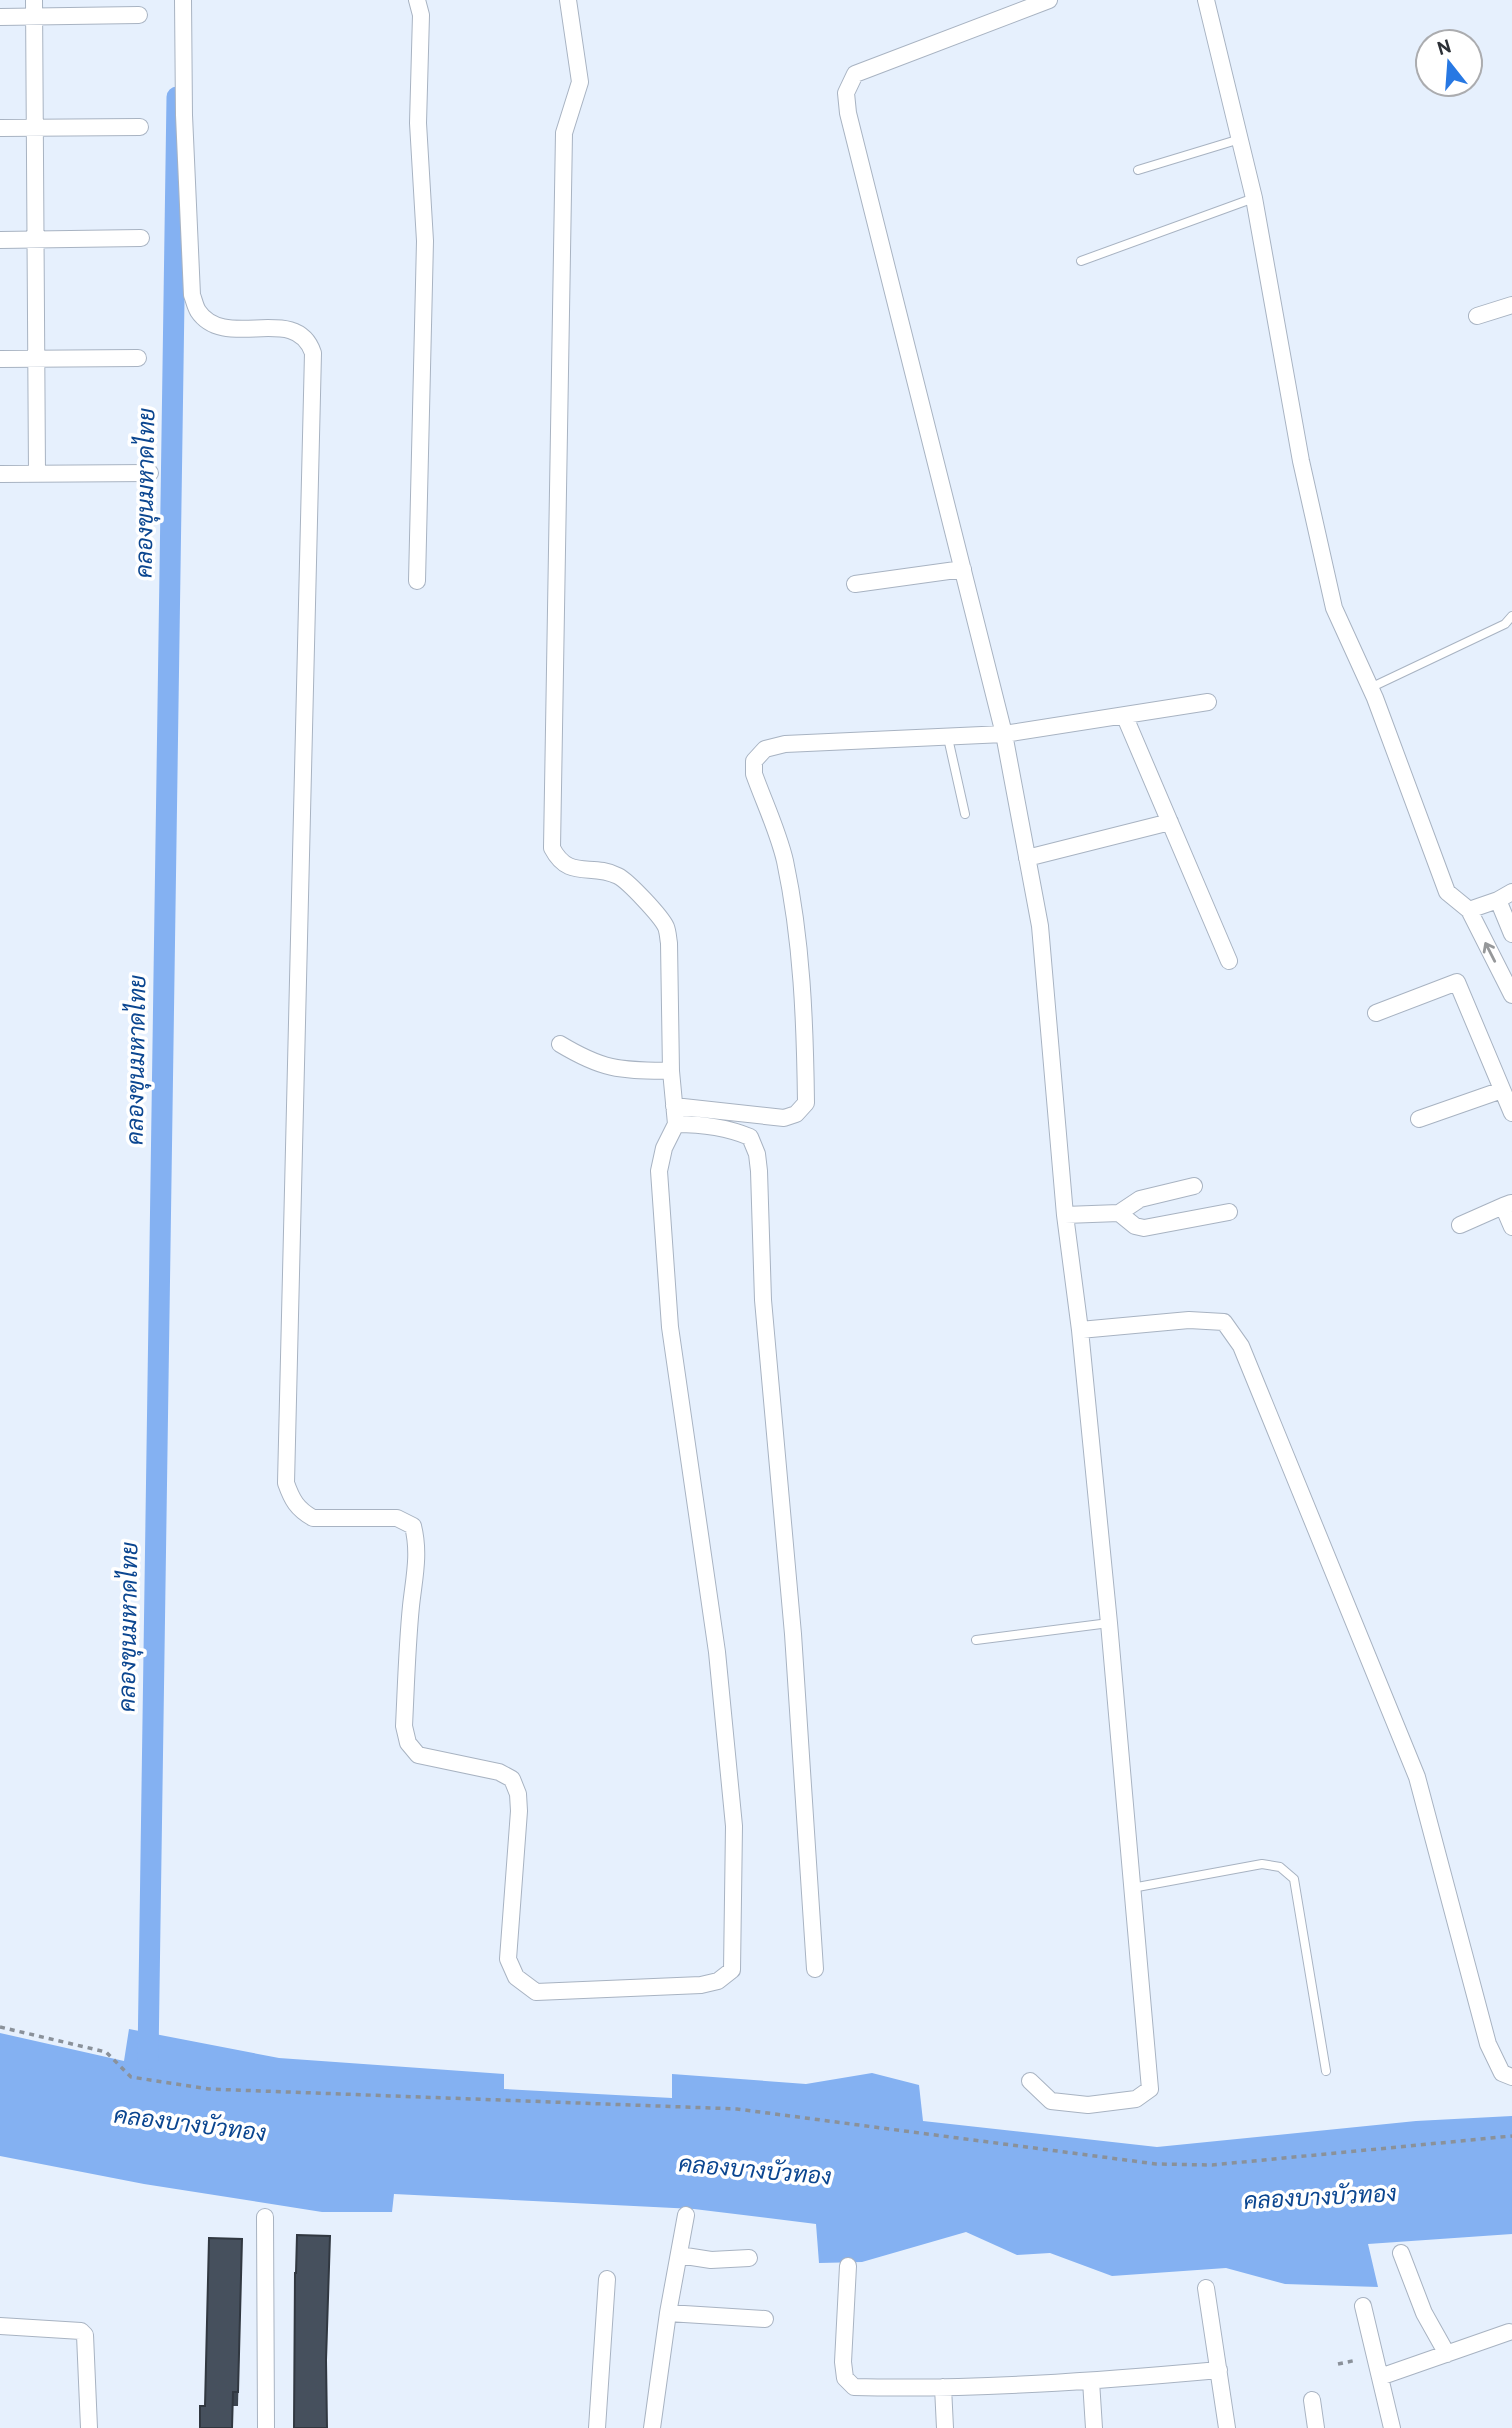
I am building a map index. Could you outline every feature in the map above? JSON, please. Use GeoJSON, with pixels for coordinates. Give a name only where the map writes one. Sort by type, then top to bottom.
{"type":"FeatureCollection","features":[{"type":"Feature","properties":{"kind":"street"},"geometry":{"type":"LineString","coordinates":[[183,0],[184,115],[192,295],[198,311],[210,322],[225,328],[288,329],[300,333],[310,342],[313,353],[286,1483],[292,1501],[313,1518],[397,1518],[414,1526],[417,1568],[411,1606],[404,1726],[408,1743],[418,1755],[499,1772],[512,1780],[518,1794],[519,1811],[508,1959],[516,1977],[536,1992],[701,1986],[719,1981],[732,1970],[733,1813],[717,1652],[670,1327],[659,1171],[664,1148],[676,1124],[671,1071],[667,929],[659,916],[620,877],[569,867],[558,861],[552,848],[564,132],[580,82],[568,0]]}},
{"type":"Feature","properties":{"kind":"street"},"geometry":{"type":"LineString","coordinates":[[417,0],[421,15],[418,123],[425,241],[417,581]]}},
{"type":"Feature","properties":{"kind":"street"},"geometry":{"type":"LineString","coordinates":[[1030,2081],[1051,2101],[1088,2105],[1136,2099],[1150,2089],[1109,1623],[1080,1331],[1065,1215],[1040,926],[1004,734],[848,113],[846,93],[855,74],[1049,0]]}},
{"type":"Feature","properties":{"kind":"street"},"geometry":{"type":"LineString","coordinates":[[1206,0],[1254,198],[1301,461],[1334,608],[1370,688],[1447,892],[1469,910],[1511,990]]}},
{"type":"Feature","properties":{"kind":"street"},"geometry":{"type":"LineString","coordinates":[[0,17],[34,8],[139,15]]}},
{"type":"Feature","properties":{"kind":"street"},"geometry":{"type":"LineString","coordinates":[[34,8],[37,474]]}},
{"type":"Feature","properties":{"kind":"street"},"geometry":{"type":"LineString","coordinates":[[0,128],[140,127]]}},
{"type":"Feature","properties":{"kind":"street"},"geometry":{"type":"LineString","coordinates":[[0,240],[141,238]]}},
{"type":"Feature","properties":{"kind":"street"},"geometry":{"type":"LineString","coordinates":[[1477,316],[1512,304]]}},
{"type":"Feature","properties":{"kind":"street"},"geometry":{"type":"LineString","coordinates":[[0,359],[138,358]]}},
{"type":"Feature","properties":{"kind":"street"},"geometry":{"type":"LineString","coordinates":[[0,474],[150,473]]}},
{"type":"Feature","properties":{"kind":"street"},"geometry":{"type":"LineString","coordinates":[[855,584],[963,569]]}},
{"type":"Feature","properties":{"kind":"street"},"geometry":{"type":"LineString","coordinates":[[674,1106],[783,1118],[796,1114],[806,1103],[805,1013],[797,929],[784,858],[754,774],[754,761],[765,749],[785,744],[1004,734],[1208,702]]}},
{"type":"Feature","properties":{"kind":"street"},"geometry":{"type":"LineString","coordinates":[[1125,717],[1229,961]]}},
{"type":"Feature","properties":{"kind":"street"},"geometry":{"type":"LineString","coordinates":[[1027,858],[1170,822]]}},
{"type":"Feature","properties":{"kind":"street"},"geometry":{"type":"LineString","coordinates":[[1469,910],[1505,896],[1512,934]]}},
{"type":"Feature","properties":{"kind":"street"},"geometry":{"type":"LineString","coordinates":[[1376,1013],[1457,982],[1512,1113]]}},
{"type":"Feature","properties":{"kind":"street"},"geometry":{"type":"LineString","coordinates":[[560,1045],[589,1061],[617,1070],[671,1071]]}},
{"type":"Feature","properties":{"kind":"street"},"geometry":{"type":"LineString","coordinates":[[1419,1119],[1502,1090]]}},
{"type":"Feature","properties":{"kind":"street"},"geometry":{"type":"LineString","coordinates":[[676,1124],[732,1129],[750,1138],[757,1154],[762,1300],[793,1634],[815,1969]]}},
{"type":"Feature","properties":{"kind":"street"},"geometry":{"type":"LineString","coordinates":[[1065,1215],[1119,1213],[1140,1199],[1194,1186]]}},
{"type":"Feature","properties":{"kind":"street"},"geometry":{"type":"LineString","coordinates":[[1460,1225],[1507,1204],[1512,1227]]}},
{"type":"Feature","properties":{"kind":"street"},"geometry":{"type":"LineString","coordinates":[[1119,1213],[1135,1226],[1144,1228],[1229,1212]]}},
{"type":"Feature","properties":{"kind":"street"},"geometry":{"type":"LineString","coordinates":[[1080,1331],[1189,1320],[1224,1322],[1241,1346],[1417,1777],[1488,2044],[1502,2073],[1512,2077]]}},
{"type":"Feature","properties":{"kind":"street"},"geometry":{"type":"LineString","coordinates":[[652,2428],[668,2313],[686,2215]]}},
{"type":"Feature","properties":{"kind":"street"},"geometry":{"type":"LineString","coordinates":[[265,2217],[266,2428]]}},
{"type":"Feature","properties":{"kind":"street"},"geometry":{"type":"LineString","coordinates":[[1401,2253],[1424,2313],[1447,2354]]}},
{"type":"Feature","properties":{"kind":"street"},"geometry":{"type":"LineString","coordinates":[[679,2255],[711,2260],[749,2258]]}},
{"type":"Feature","properties":{"kind":"street"},"geometry":{"type":"LineString","coordinates":[[848,2266],[842,2362],[845,2378],[855,2388],[1091,2381],[1219,2370]]}},
{"type":"Feature","properties":{"kind":"street"},"geometry":{"type":"LineString","coordinates":[[597,2428],[607,2279]]}},
{"type":"Feature","properties":{"kind":"street"},"geometry":{"type":"LineString","coordinates":[[1206,2288],[1227,2428]]}},
{"type":"Feature","properties":{"kind":"street"},"geometry":{"type":"LineString","coordinates":[[1363,2306],[1392,2428]]}},
{"type":"Feature","properties":{"kind":"street"},"geometry":{"type":"LineString","coordinates":[[668,2313],[765,2319]]}},
{"type":"Feature","properties":{"kind":"street"},"geometry":{"type":"LineString","coordinates":[[0,2326],[81,2331],[85,2335],[89,2428]]}},
{"type":"Feature","properties":{"kind":"street"},"geometry":{"type":"LineString","coordinates":[[1380,2377],[1509,2332]]}},
{"type":"Feature","properties":{"kind":"street"},"geometry":{"type":"LineString","coordinates":[[1091,2381],[1094,2428]]}},
{"type":"Feature","properties":{"kind":"street"},"geometry":{"type":"LineString","coordinates":[[943,2387],[945,2428]]}},
{"type":"Feature","properties":{"kind":"street"},"geometry":{"type":"LineString","coordinates":[[1312,2400],[1316,2428]]}},
{"type":"Feature","properties":{"kind":"lane"},"geometry":{"type":"LineString","coordinates":[[1138,170],[1240,139]]}},
{"type":"Feature","properties":{"kind":"lane"},"geometry":{"type":"LineString","coordinates":[[1081,261],[1254,198]]}},
{"type":"Feature","properties":{"kind":"lane"},"geometry":{"type":"LineString","coordinates":[[1370,688],[1505,624],[1512,616]]}},
{"type":"Feature","properties":{"kind":"lane"},"geometry":{"type":"LineString","coordinates":[[948,738],[965,814]]}},
{"type":"Feature","properties":{"kind":"lane"},"geometry":{"type":"LineString","coordinates":[[976,1640],[1109,1623]]}},
{"type":"Feature","properties":{"kind":"lane"},"geometry":{"type":"LineString","coordinates":[[1132,1888],[1262,1864],[1280,1867],[1294,1880],[1326,2071]]}},
{"type":"Feature","properties":{"kind":"path"},"geometry":{"type":"LineString","coordinates":[[0,2027],[106,2052],[131,2077],[209,2089],[737,2109],[1156,2164],[1212,2165],[1512,2136]]}},
{"type":"Feature","properties":{"kind":"water","name":"คลองบางบัวทอง"},"geometry":{"type":"Polygon","coordinates":[[[129,2029],[279,2058],[504,2074],[504,2089],[672,2098],[672,2074],[806,2084],[872,2073],[919,2085],[923,2121],[1157,2147],[1416,2121],[1512,2116],[1512,2234],[1368,2244],[1378,2287],[1285,2284],[1226,2268],[1112,2276],[1050,2253],[1017,2255],[966,2232],[862,2262],[819,2263],[816,2224],[694,2209],[394,2194],[392,2212],[322,2212],[144,2184],[0,2156],[0,2033],[124,2061],[129,2029]]]}},
{"type":"Feature","properties":{"kind":"building"},"geometry":{"type":"Polygon","coordinates":[[[297,2235],[330,2236],[327,2428],[294,2428],[297,2235]]]}},
{"type":"Feature","properties":{"kind":"building"},"geometry":{"type":"Polygon","coordinates":[[[209,2238],[242,2239],[238,2392],[233,2392],[232,2428],[200,2428],[200,2406],[205,2406],[209,2238]]]}},
{"type":"Feature","properties":{"kind":"waterway","name":"คลองขุนมหาดไทย"},"geometry":{"type":"LineString","coordinates":[[148,2059],[177,97]]}}]}
